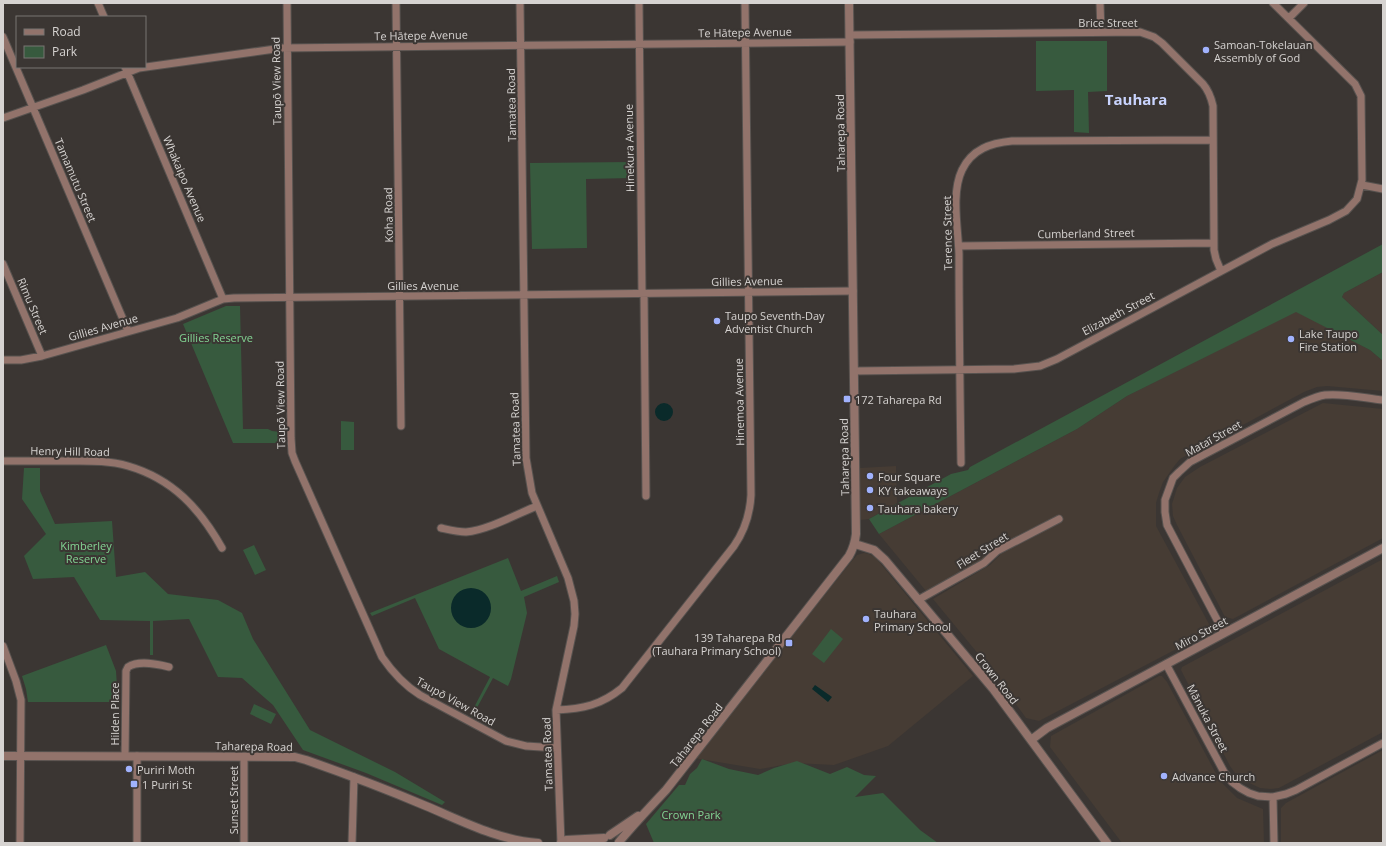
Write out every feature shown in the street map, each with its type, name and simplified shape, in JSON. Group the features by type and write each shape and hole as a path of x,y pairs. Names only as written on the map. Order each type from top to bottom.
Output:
{"street":[{"path":"98,3 104,16"},
{"name":"Taupō View Road","path":"287,3 292,453 382,657 391,670 409,688 493,735 506,741 526,746 556,748"},
{"name":"Koha Road","path":"396,3 401,426"},
{"name":"Tamatea Road","path":"520,3 526,458 529,482 537,506 568,578 574,601 575,614 574,626 556,710 556,748 561,843"},
{"name":"Hinekura Avenue","path":"639,3 646,496"},
{"name":"Hinemoa Avenue","path":"556,710 570,710 592,706 613,695 622,688 734,546 745,527 751,495 745,3"},
{"name":"Taharepa Road","path":"561,843 566,840 605,839 615,836 620,843 631,827 666,790 853,550 856,534 850,3"},
{"path":"1100,3 1101,32"},
{"name":"Elizabeth Street","path":"854,371 1027,368 1049,362 1272,244 1329,220 1346,211 1357,199 1362,186 1362,103 1359,90 1355,84 1273,3"},
{"path":"1289,18 1304,3"},
{"name":"Brice Street","path":"850,38 1101,32 1140,32 1154,37 1162,43 1209,91 1212,106 1214,243 1216,259 1221,271"},
{"name":"Tamamutu Street","path":"3,37 16,68"},
{"name":"Te Hātepe Avenue","path":"146,66 287,48 746,43 850,38"},
{"name":"Tamamutu Street","path":"16,68 128,331"},
{"name":"Te Hātepe Avenue","path":"3,118 83,90 126,69"},
{"name":"Whakaipo Avenue","path":"126,69 224,299"},
{"name":"Terence Street","path":"961,463 959,246 956,195 960,176 967,162 981,148 990,144 1012,141 1213,140"},
{"path":"1362,186 1383,189"},
{"name":"Cumberland Street","path":"959,246 1214,243"},
{"name":"Rimu Street","path":"3,264 42,356"},
{"name":"Gillies Avenue","path":"3,360 21,360 42,356 177,318 224,299 853,291"},
{"name":"Mataī Street","path":"1224,633 1167,525 1165,500 1173,478 1190,462 1311,399 1325,395 1383,400"},
{"name":"Henry Hill Road","path":"3,461 99,461 140,470 165,483 186,498 203,517 222,548"},
{"path":"442,528 461,532 484,528 537,506"},
{"name":"Fleet Street","path":"918,600 984,563 997,551 1059,519"},
{"name":"Crown Road","path":"854,544 867,547 879,555 918,600 994,690 1107,843"},
{"name":"Miro Street","path":"1031,740 1047,728 1383,548"},
{"path":"3,646 16,681 21,700 20,843"},
{"name":"Hilden Place","path":"125,756 126,671 128,667 138,663 158,664 169,667"},
{"name":"Mānuka Street","path":"1166,664 1224,772 1240,788 1249,793 1258,796 1273,797 1286,794 1383,743"},
{"name":"Taharepa Road","path":"3,756 295,757 354,777 492,833 517,841 538,843"},
{"path":"137,756 137,843"},
{"name":"Sunset Street","path":"244,757 244,843"},
{"path":"352,843 354,777"},
{"path":"1273,797 1274,843"},
{"name":"Taharepa Road","path":"605,839 644,813"}],"shaded area":[{"path":"1383,272 1383,335 1342,297 1344,293"},
{"path":"1296,311 1370,350 1383,361 1383,391 1327,386 1317,387 1304,392 1180,459 1163,482 1159,493 1156,503 1156,526 1209,624 1207,633 1039,721 1026,718 989,667 933,599 990,565 1001,554 1062,521 1060,516 994,548 982,561 926,591 879,534 1077,429 1127,396"},
{"path":"1323,403 1383,409 1383,538 1233,619 1225,617 1173,516 1172,504 1177,488 1185,477 1200,467"},
{"path":"896,466 897,503 869,519 860,520 860,468"},
{"name":"Tauhara Primary School","path":"864,553 876,558 973,676 888,746 834,765 794,763 760,769 694,758 851,562 857,555"},
{"path":"1383,559 1383,732 1279,788 1260,788 1243,780 1230,766 1181,670 1182,667"},
{"path":"1159,676 1162,676 1167,682 1220,781 1237,798 1263,809 1264,843 1122,843 1050,747 1051,736"},
{"path":"1383,750 1383,843 1281,843 1281,808 1286,803"}],"green space":[{"path":"1036,41 1107,41 1107,91 1088,92 1089,133 1074,132 1074,90 1036,91"},
{"path":"631,162 631,178 586,179 587,248 532,249 530,163"},
{"path":"1383,244 1383,272 1344,293 1342,297 1383,335 1383,361 1370,350 1296,312 1127,396 1077,429 879,534 869,519 951,474 968,470 970,467"},
{"name":"Gillies Reserve","path":"226,306 240,306 243,429 268,429 282,432 282,443 233,443 183,324"},
{"path":"341,421 354,422 354,450 341,450"},
{"name":"Kimberley Reserve","path":"24,468 40,468 40,491 55,524 112,521 116,577 145,572 168,594 218,600 242,613 253,639 310,730 395,772 445,802 442,805 366,773 303,750 273,705 242,678 218,677 189,619 153,621 153,655 150,655 150,621 100,620 74,577 33,579 24,556 46,534 22,499"},
{"path":"254,545 266,570 255,575 243,550"},
{"path":"508,558 521,591 557,576 559,582 524,597 527,613 508,686 493,678 472,717 470,715 490,677 439,649 415,598 372,616 370,613"},
{"path":"831,629 843,639 824,663 812,654"},
{"path":"106,645 116,671 118,702 28,702 22,676"},
{"path":"254,704 276,714 271,724 250,714"},
{"name":"Crown Park","path":"702,759 729,769 758,775 797,761 830,774 847,767 864,775 876,776 855,797 883,793 920,830 938,843 654,843 646,824 679,785 685,785 690,774 697,768"}],"water":[{"path":"664,403 670,406 673,412 670,418 664,421 658,418 655,412 658,406"},
{"path":"471,588 485,594 491,608 485,622 471,628 457,622 451,608 457,594"},
{"path":"815,685 832,697 828,702 812,689"}],"place":[{"name":"Samoan-Tokelauan Assembly of God","path":"1206,50"},
{"name":"Taupo Seventh-Day Adventist Church","path":"717,321"},
{"name":"Lake Taupo Fire Station","path":"1291,339"},
{"name":"172 Taharepa Rd","path":"847,399"},
{"name":"Four Square","path":"870,476"},
{"name":"KY takeaways","path":"870,490"},
{"name":"Tauhara bakery","path":"870,508"},
{"name":"Tauhara Primary School","path":"866,619"},
{"name":"139 Taharepa Rd (Tauhara Primary School)","path":"789,643"},
{"name":"Puriri Moth","path":"129,769"},
{"name":"Advance Church","path":"1164,776"},
{"name":"1 Puriri St","path":"134,784"}],"district":[{"name":"Tauhara","path":"1136,99"}]}
